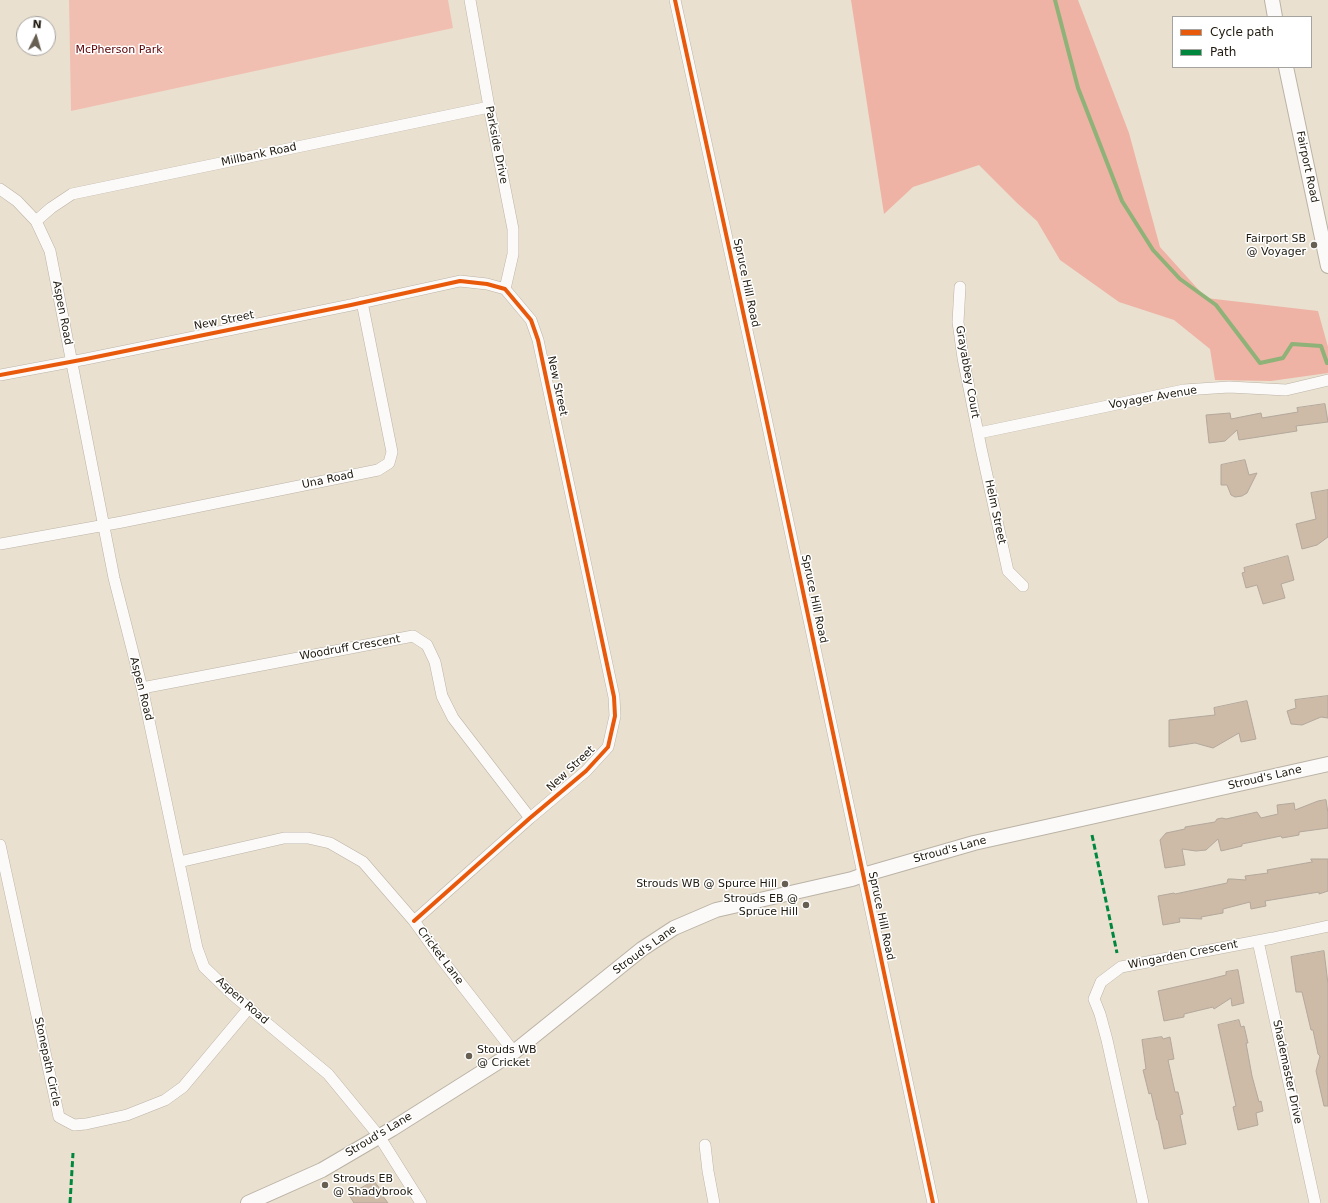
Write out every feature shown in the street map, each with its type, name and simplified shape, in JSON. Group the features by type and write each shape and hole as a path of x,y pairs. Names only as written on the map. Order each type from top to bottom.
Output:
{"street":[{"name":"Parkside Drive","path":"470,0 513,229 513,254 505,289"},
{"name":"Spruce Hill Road","path":"675,0 764,407 862,875 933,1203"},
{"path":"1272,0 1276,16"},
{"name":"Fairport Road","path":"1286,68 1328,266"},
{"name":"Millbank Road","path":"36,221 51,208 72,194 489,107"},
{"name":"Aspen Road","path":"0,189 17,201 36,221 50,251 103,526 128,636 142,688 197,948 204,966 233,995 328,1074 379,1136 421,1203"},
{"name":"New Street","path":"0,375 71,362 460,281 487,284 505,289 531,320 538,340 614,697 615,716 608,747 586,771 530,818 414,921"},
{"name":"Grayabbey Court","path":"960,287 958,322 963,358 978,433"},
{"name":"Una Road","path":"103,526 378,470 389,463 392,452 362,302"},
{"name":"Voyager Avenue","path":"978,433 1184,390 1229,387 1286,390 1328,380"},
{"name":"Helm Street","path":"978,433 1008,571 1023,586"},
{"path":"0,544 103,526"},
{"name":"Woodruff Crescent","path":"142,688 413,636 427,645 435,662 442,696 453,718 530,818"},
{"name":"Stroud's Lane","path":"248,1203 322,1170 514,1052 642,949 674,928 716,910 852,879 974,843 1328,764"},
{"name":"Cricket Lane","path":"179,862 284,838 308,838 330,843 363,862 414,921 514,1052"},
{"name":"Stonepath Circle","path":"0,845 59,1118 74,1125 86,1124 127,1115 165,1100 183,1087 249,1008"},
{"name":"Wingarden Crescent","path":"1143,1203 1107,1040 1094,999 1101,982 1121,967 1328,926"},
{"name":"Shademaster Drive","path":"1258,941 1314,1203"},
{"path":"705,1145 714,1203"}],"green space":[{"name":"McPherson Park","path":"69,0 448,0 453,28 71,111"}],"shaded area":[{"path":"851,0 1078,0 1129,133 1160,247 1206,298 1318,311 1328,347 1328,373 1271,381 1215,380 1210,349 1174,320 1119,302 1060,260 1037,221 979,165 913,187 884,214"}],"building":[{"path":"1325,404 1328,422 1296,426 1297,431 1239,440 1237,430 1225,441 1209,443 1206,415 1230,413 1231,419 1261,413 1262,418 1298,412 1297,408"},
{"path":"1245,460 1249,475 1257,473 1247,493 1242,496 1235,497 1231,495 1227,485 1221,485 1221,465"},
{"path":"1328,490 1328,537 1317,545 1302,549 1296,524 1316,519 1311,493"},
{"path":"1288,556 1294,580 1281,584 1285,598 1263,604 1257,585 1246,588 1242,573 1245,572 1244,568"},
{"path":"1328,696 1328,718 1321,717 1302,725 1291,724 1287,711 1296,708 1295,700"},
{"path":"1247,701 1256,739 1241,742 1239,733 1213,748 1195,743 1169,747 1169,720 1215,715 1214,708"},
{"path":"1326,800 1328,828 1299,832 1299,835 1282,838 1281,836 1242,844 1242,846 1221,851 1218,839 1206,850 1196,851 1182,849 1185,865 1165,868 1160,840 1166,833 1185,829 1185,827 1215,822 1217,819 1226,819 1257,812 1261,818 1278,814 1277,805 1294,803 1295,810 1318,801"},
{"path":"1311,859 1328,859 1328,891 1319,894 1319,892 1265,901 1266,906 1251,909 1250,902 1223,909 1223,913 1201,917 1202,919 1179,918 1180,922 1163,925 1158,896 1227,883 1228,879 1246,880 1245,876 1268,873 1267,870 1312,862"},
{"path":"1324,951 1328,984 1328,1106 1324,1106 1316,1071 1320,1056 1318,1054 1313,1030 1311,1030 1302,992 1296,992 1291,957"},
{"path":"1238,970 1244,1003 1232,1006 1231,998 1214,1009 1213,1007 1184,1014 1184,1017 1164,1021 1158,991 1226,975 1226,972"},
{"path":"1239,1020 1241,1027 1244,1026 1248,1043 1246,1043 1252,1076 1263,1111 1256,1113 1258,1125 1238,1130 1233,1107 1236,1106 1218,1025"},
{"path":"1162,1037 1163,1039 1170,1037 1174,1059 1168,1060 1175,1092 1178,1092 1183,1114 1180,1115 1186,1144 1164,1149 1151,1093 1149,1094 1143,1070 1146,1069 1142,1040"},
{"path":"374,1181 384,1194 382,1195 388,1203 354,1203 349,1195"}],"waterway":[{"path":"1055,0 1078,88 1122,201 1153,250 1180,279 1216,305 1260,363 1283,358 1292,344 1321,346 1327,363"}],"marked path":[{"path":"1092,835 1117,953"},
{"path":"70,1203 73,1153"}],"cycle path":[{"path":"675,0 762,399 933,1203"},
{"path":"0,375 351,305 460,281 487,284 505,289 531,320 538,340 614,697 615,716 608,747 586,771 530,818 414,921"}],"place":[{"name":"Fairport SB @ Voyager","path":"1314,245"},
{"name":"Strouds WB @ Spurce Hill","path":"785,884"},
{"name":"Strouds EB @ Spruce Hill","path":"806,905"},
{"name":"Stouds WB @ Cricket","path":"469,1056"},
{"name":"Strouds EB @ Shadybrook","path":"325,1185"}]}
